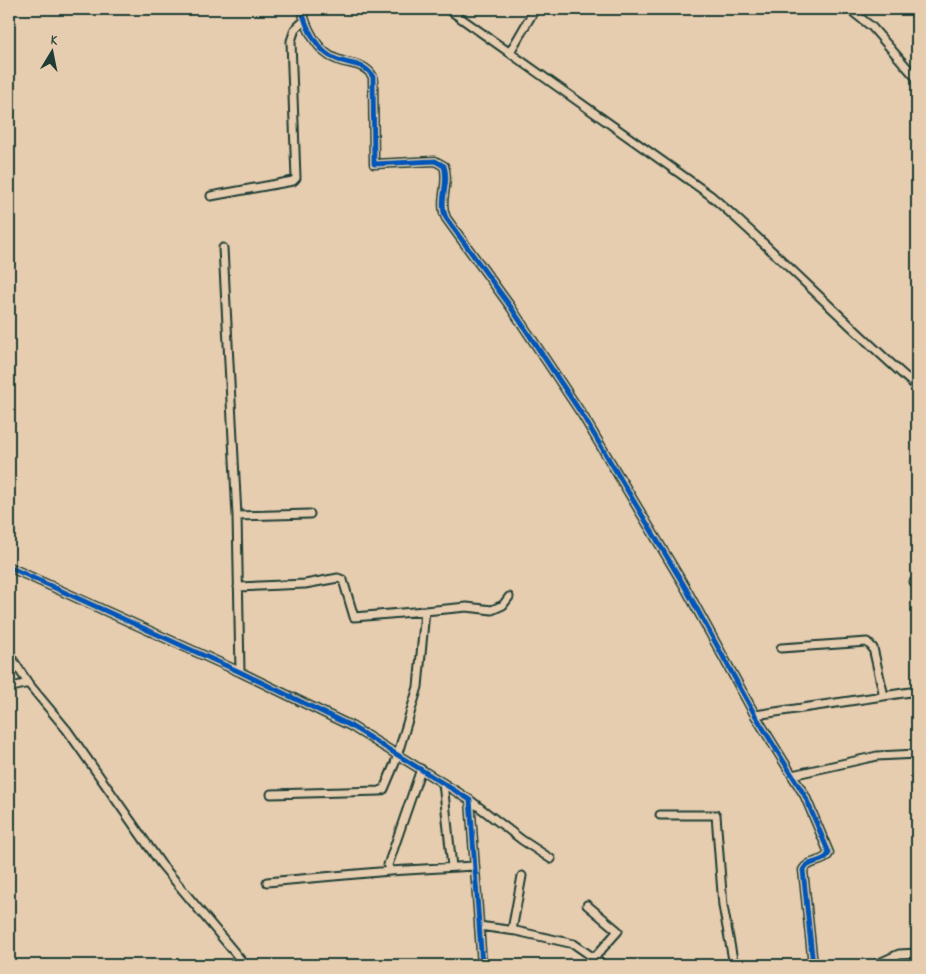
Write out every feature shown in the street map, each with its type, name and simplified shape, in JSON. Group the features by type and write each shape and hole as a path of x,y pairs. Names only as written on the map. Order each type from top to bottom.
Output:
{"street":[{"path":"302,9 312,34 330,56 364,68 373,77 374,164 434,161 444,166 446,186 443,208 446,218 520,321 583,416 685,587 755,715 814,812 829,854 825,859 807,864 803,870 813,965"},
{"path":"448,9 710,195 748,228 855,332 917,387"},
{"path":"510,52 535,9"},
{"path":"849,9 872,27 917,79"},
{"path":"211,196 293,181 296,178 291,41 294,29 305,20"},
{"path":"223,248 237,516 240,672"},
{"path":"237,516 310,514"},
{"path":"9,567 240,672 351,726 470,800 522,840 551,859"},
{"path":"238,587 305,584 338,578 343,580 354,617 467,607 492,610 503,606 509,597"},
{"path":"271,794 382,791 385,788 398,754 418,687 425,611"},
{"path":"781,648 867,642 873,648 884,696"},
{"path":"9,654 28,683 67,730 161,864 245,965"},
{"path":"9,688 28,683"},
{"path":"755,715 917,691"},
{"path":"792,776 877,756 917,754"},
{"path":"390,871 388,865 421,769"},
{"path":"443,783 452,867"},
{"path":"470,800 482,965"},
{"path":"660,815 716,815 724,906 734,965"},
{"path":"267,882 474,866"},
{"path":"512,930 522,876"},
{"path":"587,905 618,931 595,961"},
{"path":"479,926 512,930 574,944 595,961 604,965"},
{"path":"875,965 899,954 917,953"}],"cycle path":[{"path":"302,9 313,38 329,56 361,66 370,72 373,77 374,164 435,161 444,166 446,179 443,205 446,218 510,306 583,416 685,587 755,715 805,796 829,853 824,859 809,864 803,870 813,965"},
{"path":"9,567 240,672 351,726 470,800 482,965"}]}
